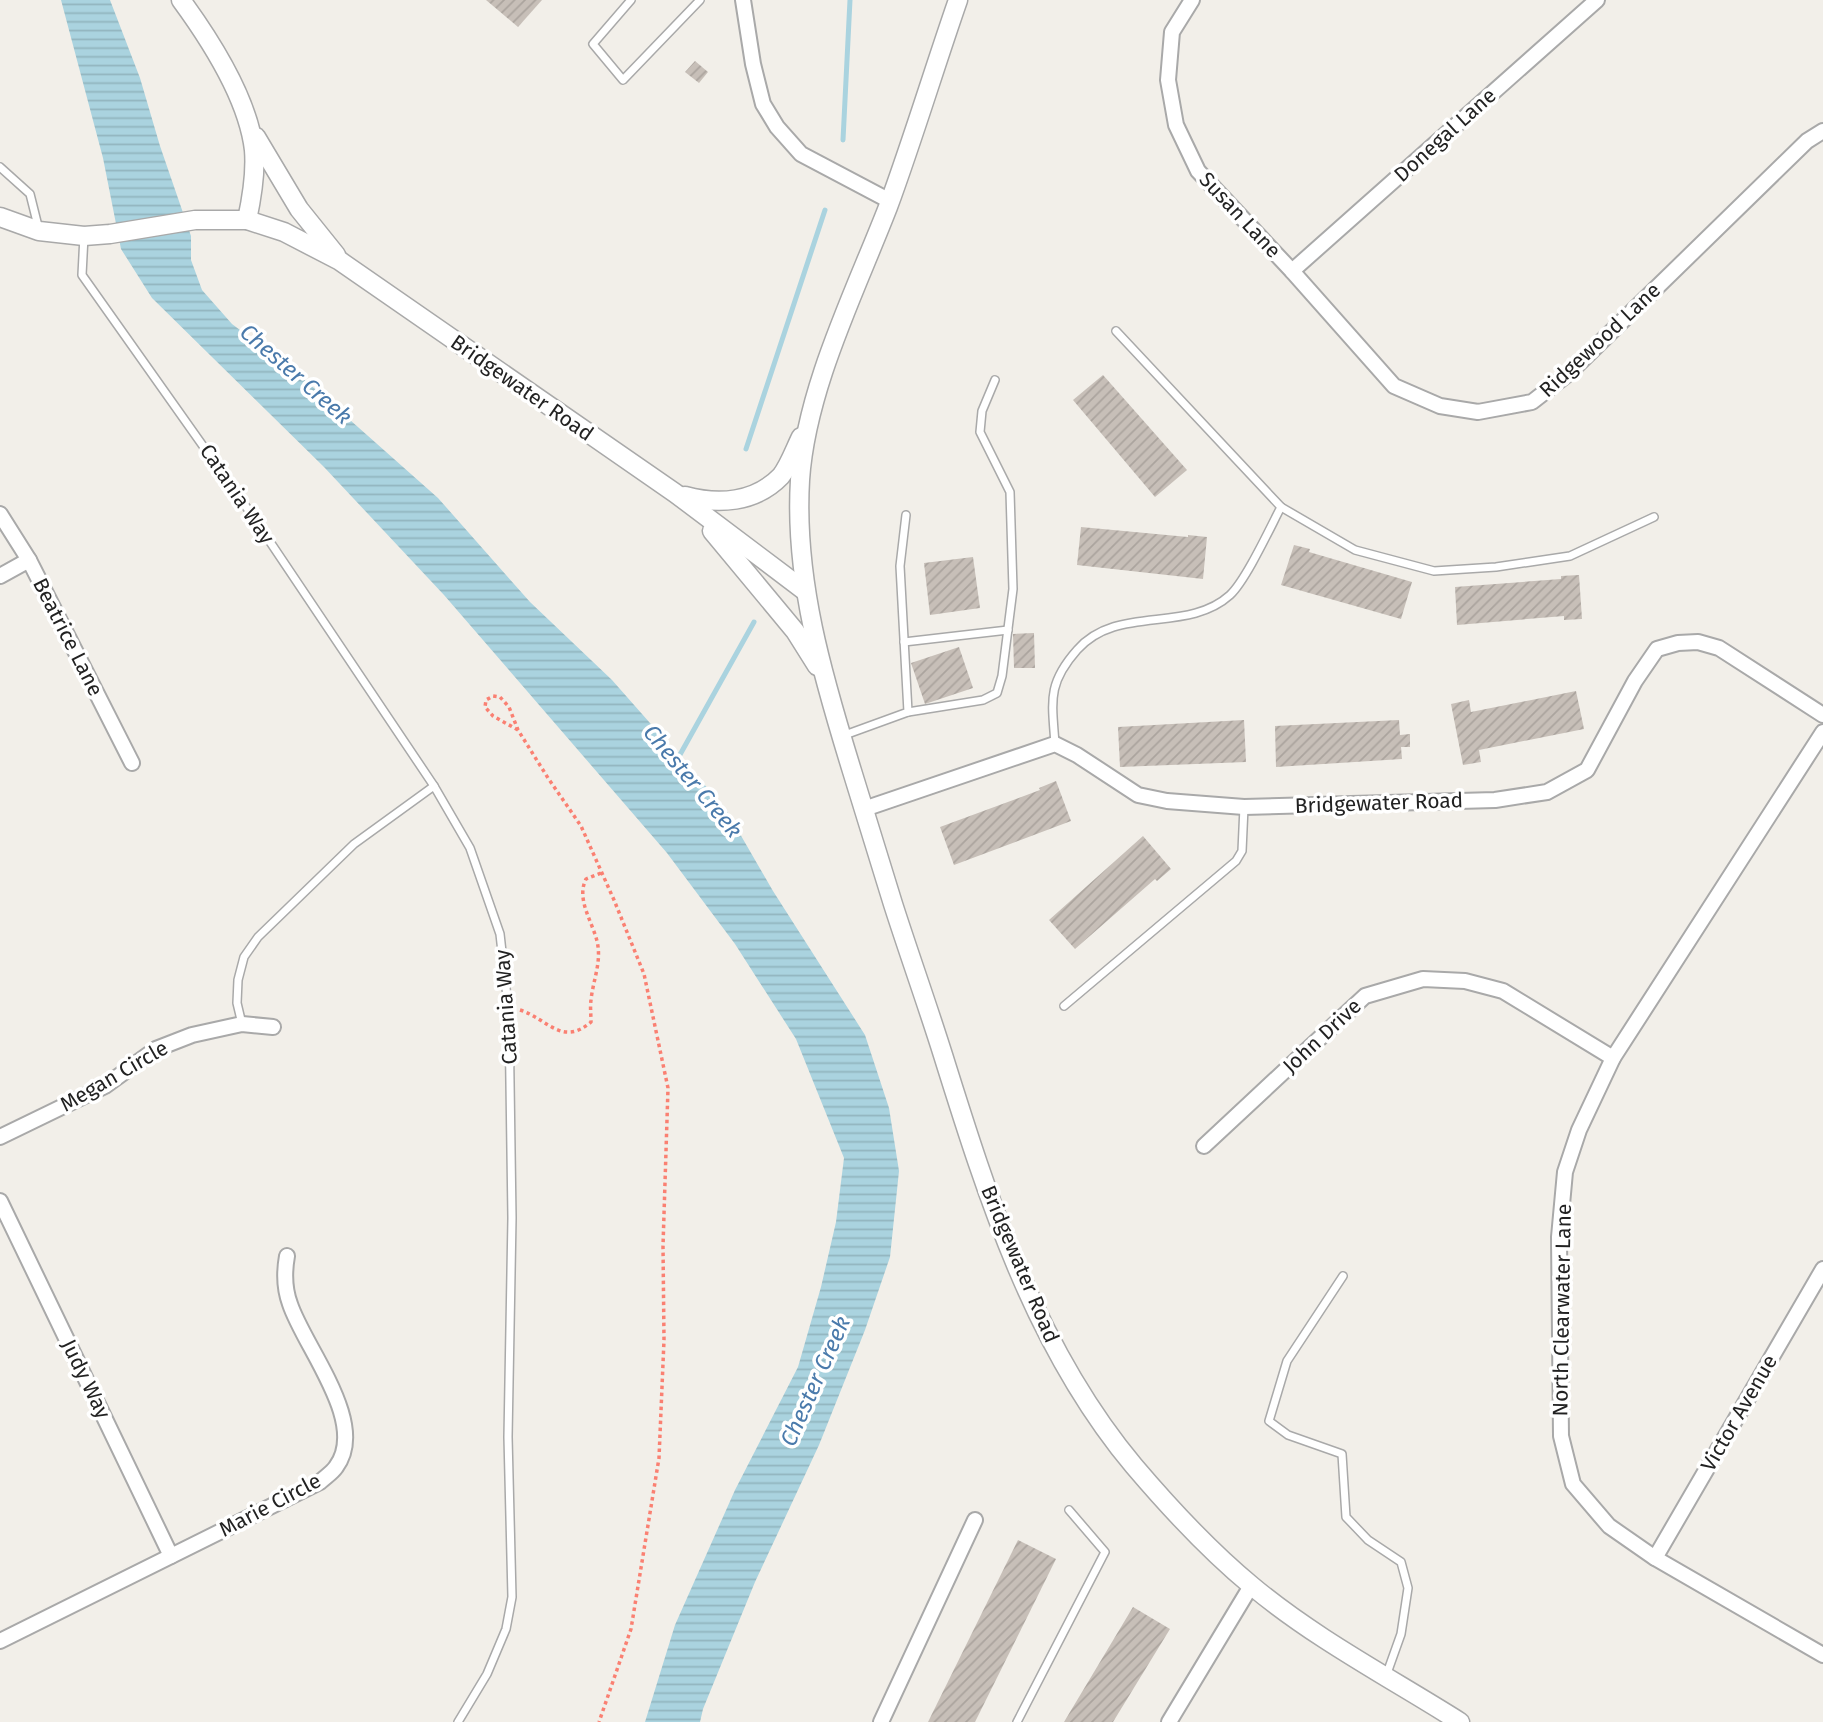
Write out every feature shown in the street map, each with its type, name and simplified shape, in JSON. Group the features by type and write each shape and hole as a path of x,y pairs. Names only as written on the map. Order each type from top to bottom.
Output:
{"street":[{"path":"181,0 204,32 248,121 286,189 340,261"},
{"path":"743,0 753,64 763,104 777,127 801,155 890,201"},
{"path":"676,493 702,500 734,501 764,488 782,475 808,422 826,367 890,201 958,0"},
{"name":"Susan Lane","path":"1192,0 1172,32 1168,80 1176,125 1198,171 1292,271"},
{"name":"Donegal Lane","path":"1292,271 1597,0"},
{"path":"247,220 255,173 254,149 248,121"},
{"name":"Ridgewood Lane","path":"1292,271 1394,386 1440,406 1478,412 1532,402 1568,374 1807,141 1823,131"},
{"name":"Bridgewater Road","path":"0,217 39,231 84,236 195,220 247,220 284,232 340,261 676,493 805,592 824,678 841,736 978,1167 1033,1304 1076,1385 1133,1465 1251,1586 1449,1719"},
{"path":"805,592 800,477 808,422"},
{"path":"676,493 713,532 795,631 824,678"},
{"name":"Beatrice Lane","path":"0,514 29,560 132,763"},
{"path":"0,576 29,560"},
{"name":"Bridgewater Road","path":"1055,744 1077,755 1138,795 1167,801 1244,807 1495,800 1547,792 1587,770 1635,681 1657,649 1678,643 1698,642 1719,648 1823,715"},
{"name":"North Clearwater Lane","path":"1823,732 1613,1058 1579,1130 1565,1172 1559,1237 1561,1436 1573,1484 1609,1526 1655,1558 1823,1655"},
{"path":"864,809 1055,744"},
{"name":"John Drive","path":"1203,1146 1365,996 1423,979 1465,981 1503,991 1613,1058"},
{"name":"Megan Circle","path":"0,1137 104,1086 156,1049 192,1035 242,1024 273,1027"},
{"name":"Judy Way","path":"0,1202 171,1556"},
{"name":"Marie Circle","path":"0,1641 320,1482 337,1466 345,1443 344,1420 290,1304 284,1276 288,1256"},
{"name":"Victor Avenue","path":"1655,1558 1823,1269"},
{"path":"881,1722 975,1520"},
{"path":"1169,1722 1251,1586"}],"lane":[{"path":"631,0 593,44 623,80 700,0"},
{"path":"0,167 30,194 39,231"},
{"name":"Catania Way","path":"84,236 82,275 165,389 434,786 470,848 500,934 509,1006 512,1219 508,1437 512,1597 506,1629 487,1674 458,1722"},
{"path":"1116,331 1282,507 1355,550 1434,571 1496,567 1570,555 1654,517"},
{"path":"841,736 908,712 983,701 997,693 1013,589 1010,492 980,432 982,411 995,380"},
{"path":"1055,744 1053,690 1059,672 1086,640 1104,629 1128,622 1185,615 1212,607 1231,594 1282,507"},
{"path":"906,515 900,566 908,712"},
{"path":"904,642 1008,630"},
{"path":"242,1024 237,1003 238,980 244,957 258,937 354,844 434,786"},
{"path":"1064,1006 1236,861 1242,851 1244,807"},
{"path":"1343,1276 1287,1361 1269,1421 1288,1435 1342,1454 1346,1517 1368,1540 1401,1562 1408,1588 1401,1634 1386,1676"},
{"path":"1017,1722 1105,1552 1069,1510"}],"path":[{"path":"518,730 493,716 485,707 486,700 500,696 509,707 518,730 581,826 644,974 668,1088 663,1246 664,1340 659,1458 631,1629 599,1722"},
{"path":"509,1006 533,1014 560,1032 580,1031 591,1021 590,1002 599,960 582,886 586,879 601,873"}],"water":[{"name":"Chester Creek","path":"61,0 110,0 140,78 191,236 191,260 202,290 232,324 297,373 438,498 530,602 612,680 725,808 773,891 865,1035 889,1108 899,1171 890,1257 865,1330 819,1445 755,1582 700,1722 645,1722 675,1625 735,1490 798,1367 836,1222 844,1158 796,1039 735,944 667,853 444,595 324,467 152,298 121,249 103,158"}],"building":[{"path":"486,0 542,0 518,27"},
{"path":"695,61 708,72 699,83 685,72"},
{"path":"1103,375 1187,470 1155,497 1073,400"},
{"path":"1081,527 1207,537 1203,579 1077,565"},
{"path":"1294,545 1310,549 1309,552 1412,582 1401,619 1281,585"},
{"path":"973,557 980,608 930,615 924,563"},
{"path":"1579,575 1582,619 1564,620 1564,616 1457,625 1455,587 1561,579 1561,576"},
{"path":"1034,633 1035,668 1014,668 1013,634"},
{"path":"959,647 973,688 925,704 911,663"},
{"path":"1576,691 1584,729 1479,750 1481,762 1463,765 1451,704 1469,700 1471,712"},
{"path":"1244,720 1246,762 1120,767 1118,727"},
{"path":"1399,720 1400,735 1410,734 1410,747 1401,747 1402,759 1276,767 1275,726"},
{"path":"1056,781 1071,821 954,865 940,827 1040,790 1039,788"},
{"path":"1143,836 1171,869 1157,881 1155,879 1075,949 1049,920"},
{"path":"1018,1540 1056,1559 975,1722 928,1722"},
{"path":"1133,1607 1170,1629 1113,1722 1064,1722"}],"waterway":[{"path":"843,140 850,0"},
{"path":"746,449 825,210"},
{"name":"Chester Creek","path":"677,760 754,622"}]}
